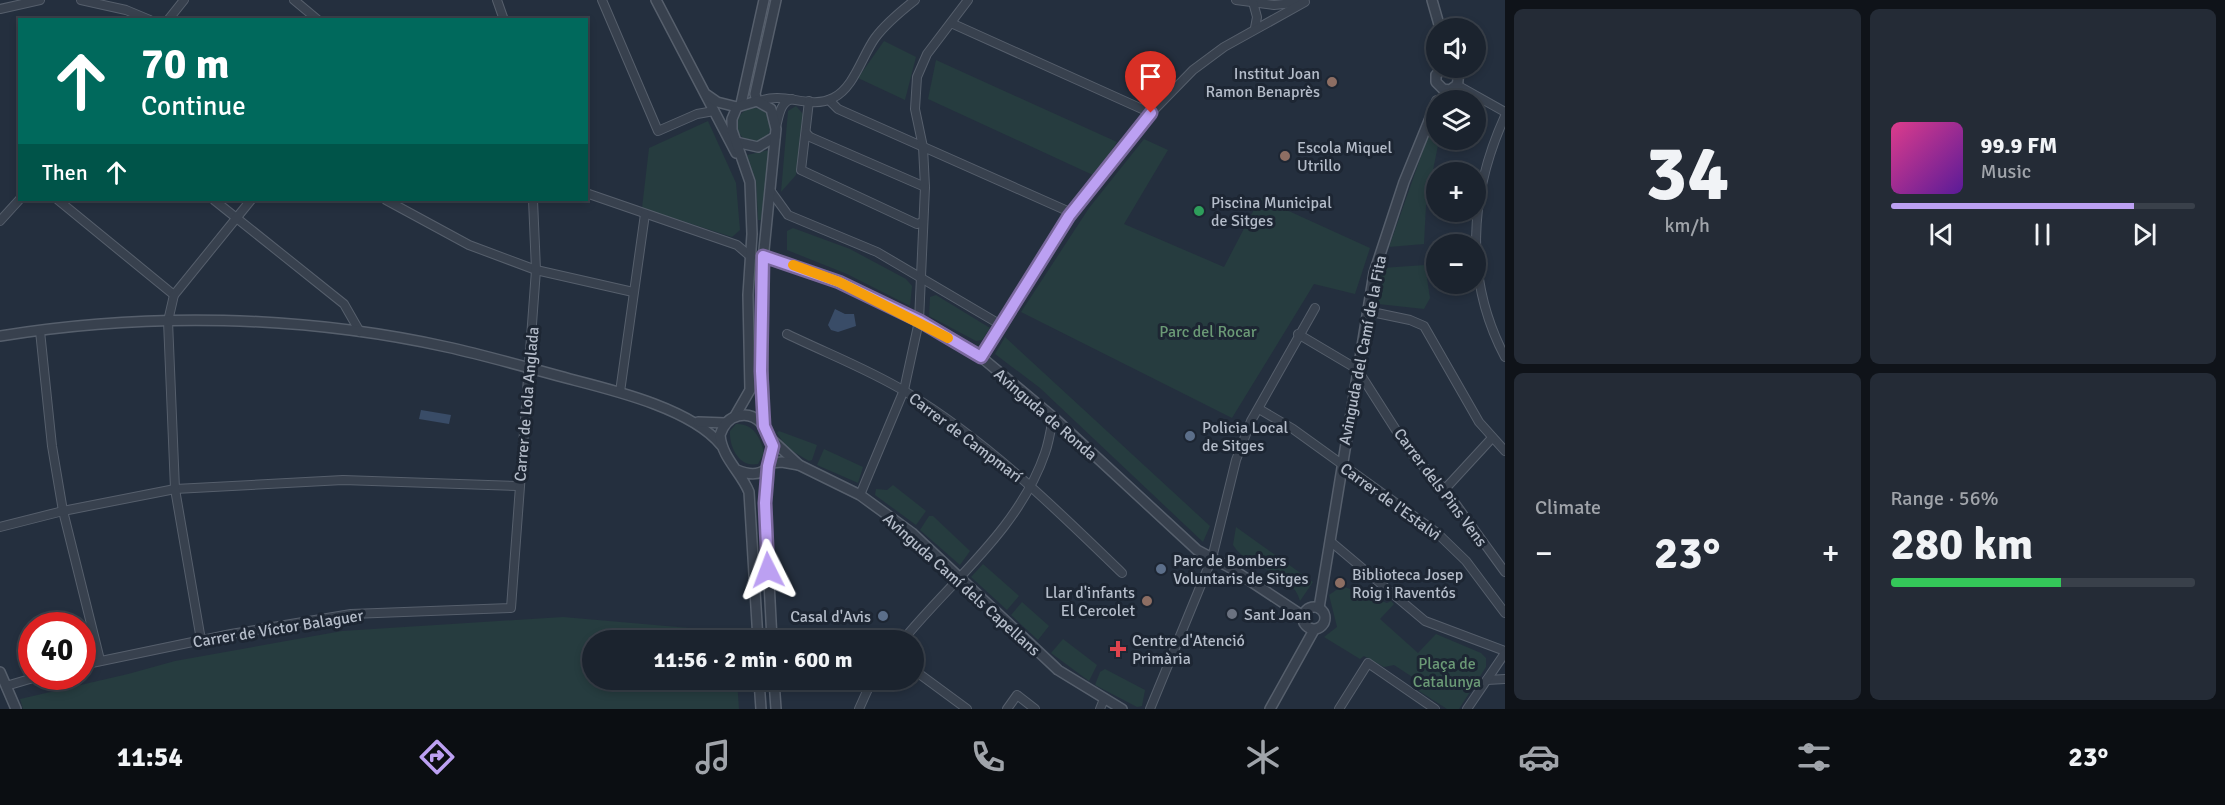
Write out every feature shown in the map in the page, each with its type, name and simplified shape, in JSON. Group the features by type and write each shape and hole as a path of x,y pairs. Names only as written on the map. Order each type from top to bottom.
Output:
{"street":[{"path":"0,9 40,0"},
{"path":"81,0 126,10 145,18"},
{"path":"170,18 184,0"},
{"path":"294,0 316,18"},
{"path":"497,0 503,18"},
{"path":"602,0 658,131 705,111 714,111"},
{"path":"656,0 747,170"},
{"path":"721,445 720,435 726,423 735,416 750,390 748,295 752,234 747,170 732,124 748,75 764,0"},
{"path":"757,99 776,0"},
{"path":"706,93 717,102 739,106 757,99 777,97 809,101 829,100 840,94 848,84 875,38 895,16 915,0"},
{"path":"860,495 904,390 920,321 925,187 923,147 915,108 918,76 927,54 968,0"},
{"path":"1236,0 1274,5 1308,1"},
{"path":"1432,0 1437,18"},
{"path":"981,357 1072,213 1151,113 1193,70 1255,28 1308,1"},
{"path":"1253,2 1257,18 1255,28"},
{"path":"951,23 1151,113"},
{"path":"1435,78 1443,89 1450,90 1457,85 1458,78"},
{"path":"1457,85 1505,114 1482,178 1476,231 1481,298 1490,328 1505,357"},
{"path":"757,99 771,109 776,133"},
{"path":"771,630 765,503 773,446 764,426 761,371 763,256 776,133 782,108 787,101 792,99"},
{"path":"829,100 838,109 1072,213"},
{"path":"809,101 801,170 805,174 917,224 923,222"},
{"name":"Avinguda del Camí de la Fita","path":"1318,608 1377,261 1404,182 1426,128"},
{"path":"728,138 758,147 776,133"},
{"path":"806,133 810,137 925,187"},
{"path":"770,190 788,215 877,252 1001,325"},
{"path":"588,194 737,244 751,257"},
{"path":"0,221 18,201"},
{"path":"59,201 174,295"},
{"path":"215,201 344,304 360,332"},
{"path":"201,640 175,489 168,321 174,295 250,201"},
{"path":"388,201 469,245 536,270 633,292"},
{"name":"Carrer de Lola Anglada","path":"511,608 518,486 530,368 536,270 532,201"},
{"path":"620,392 645,214"},
{"path":"737,244 742,244 752,234"},
{"name":"Avinguda de Ronda","path":"763,256 839,282 920,321 981,357 1053,417 1197,550 1303,616"},
{"path":"1150,709 1212,558 1236,460 1251,422 1260,410 1298,334 1315,308"},
{"path":"1367,311 1410,320 1424,326 1479,422 1505,451"},
{"path":"0,336 168,321 247,320 360,332 445,347 530,368 620,392 693,421 711,424 726,423"},
{"path":"40,331 52,446 63,510 100,660"},
{"name":"Carrer de Campmarí","path":"787,334 904,390 968,434 1031,485 1122,573"},
{"name":"Carrer dels Pins Vens","path":"1298,334 1357,369 1410,452 1445,489 1505,572"},
{"name":"Carrer de l'Estalvi","path":"1260,410 1293,429 1436,531 1466,561 1505,614"},
{"path":"735,416 750,416 764,426"},
{"path":"912,630 998,534 1031,485 1045,453 1053,417"},
{"path":"693,421 709,432 721,445 749,492 757,630"},
{"path":"1445,489 1492,438"},
{"name":"Avinguda Camí dels Capellans","path":"771,439 799,465"},
{"name":"Avinguda Camí dels Capellans","path":"769,465 782,462 799,465 860,495 912,533 1058,670 1122,709"},
{"path":"737,470 760,474 769,465"},
{"path":"0,527 63,510 175,489 343,480 518,486"},
{"path":"1330,541 1425,621 1505,652 1467,709"},
{"path":"1273,708 1314,630 1324,623 1324,614 1318,608 1311,607 1303,616 1306,627 1314,630"},
{"name":"Carrer de Víctor Balaguer","path":"96,661 351,614 511,608"},
{"path":"1339,709 1368,663 1436,709"},
{"path":"0,672 16,709"},
{"path":"924,677 967,709"},
{"path":"1487,680 1505,679"},
{"path":"6,686 18,682"},
{"path":"760,690 761,709"},
{"path":"775,690 776,709"},
{"path":"859,709 868,690"},
{"path":"1007,709 1017,695 1035,709"},
{"path":"1100,709 1104,699"}],"green space":[{"path":"884,41 916,57 905,100 858,78"},
{"path":"936,60 1117,142 1095,176 928,99"},
{"path":"796,106 803,114 796,175 781,192 788,111"},
{"path":"754,108 766,113 771,125 766,137 754,142 742,137 737,125 742,113"},
{"path":"708,121 736,183 740,230 732,237 642,208 649,148"},
{"name":"Parc del Rocar","path":"1144,139 1168,150 1124,224 1224,267 1260,198 1370,248 1355,294 1314,284 1232,418 1021,312 1089,208"},
{"path":"1426,142 1426,150 1437,150 1435,162 1426,162 1424,244 1389,247"},
{"path":"769,150 761,220 758,220 756,181 747,155"},
{"path":"793,228 850,249 906,279 912,286 910,306 847,274 787,250 787,231"},
{"path":"1425,265 1426,294 1429,294 1430,298 1424,309 1378,304 1375,298 1382,268"},
{"path":"936,295 990,328 982,340 976,341 929,316 930,297"},
{"path":"1005,337 1210,526 1203,542 1040,388 995,354"},
{"path":"736,424 752,429 761,442 764,453 758,464 745,463 733,450 730,431"},
{"path":"779,431 817,445 812,460 809,461 787,448 777,433"},
{"path":"824,449 863,467 858,483 817,465"},
{"path":"893,485 926,511 916,525 875,495 876,489 887,490"},
{"path":"929,516 933,516 970,551 960,565 920,530"},
{"path":"1236,527 1313,582 1300,601 1296,591 1289,583 1249,560 1233,545"},
{"path":"983,564 1019,596 1007,610 971,577"},
{"name":"Plaça de Catalunya","path":"1342,586 1387,603 1391,601 1394,604 1380,619 1418,653 1436,634 1481,653 1486,658 1486,667 1459,709 1447,709 1419,691 1417,680 1394,665 1384,667 1364,656 1360,659 1324,637 1337,627 1329,595"},
{"path":"1022,602 1049,626 1038,640 1011,615"},
{"path":"563,617 712,630 582,630 582,690 738,690 739,709 23,709 20,699 59,690 96,690 96,681 175,661 342,631"},
{"path":"1063,639 1097,665 1089,681 1051,653"},
{"path":"1105,669 1145,690 1142,706 1137,707 1095,685 1100,672"}],"water":[{"path":"835,309 845,314 854,314 856,326 838,332 831,330 828,325"},
{"path":"421,410 451,415 449,424 419,419"}],"slow traffic":[{"path":"793,265 839,282 920,321 948,338"}],"place":[{"name":"Institut Joan Ramon Benaprès","path":"1332,82"},
{"name":"Escola Miquel Utrillo","path":"1285,156"},
{"name":"Piscina Municipal de Sitges","path":"1199,211"},
{"name":"Policia Local de Sitges","path":"1190,436"},
{"name":"Parc de Bombers Voluntaris de Sitges","path":"1161,569"},
{"name":"Biblioteca Josep Roig i Raventós","path":"1340,583"},
{"name":"Llar d'infants El Cercolet","path":"1147,601"},
{"name":"Sant Joan","path":"1232,614"},
{"name":"Casal d'Avis","path":"883,616"},
{"name":"Centre d'Atenció Primària","path":"1118,649"}],"route":[{"path":"768,570 765,503 768,466 773,455 773,446 764,426 761,371 763,256 839,282 920,321 981,357 1069,216 1151,113"}]}
